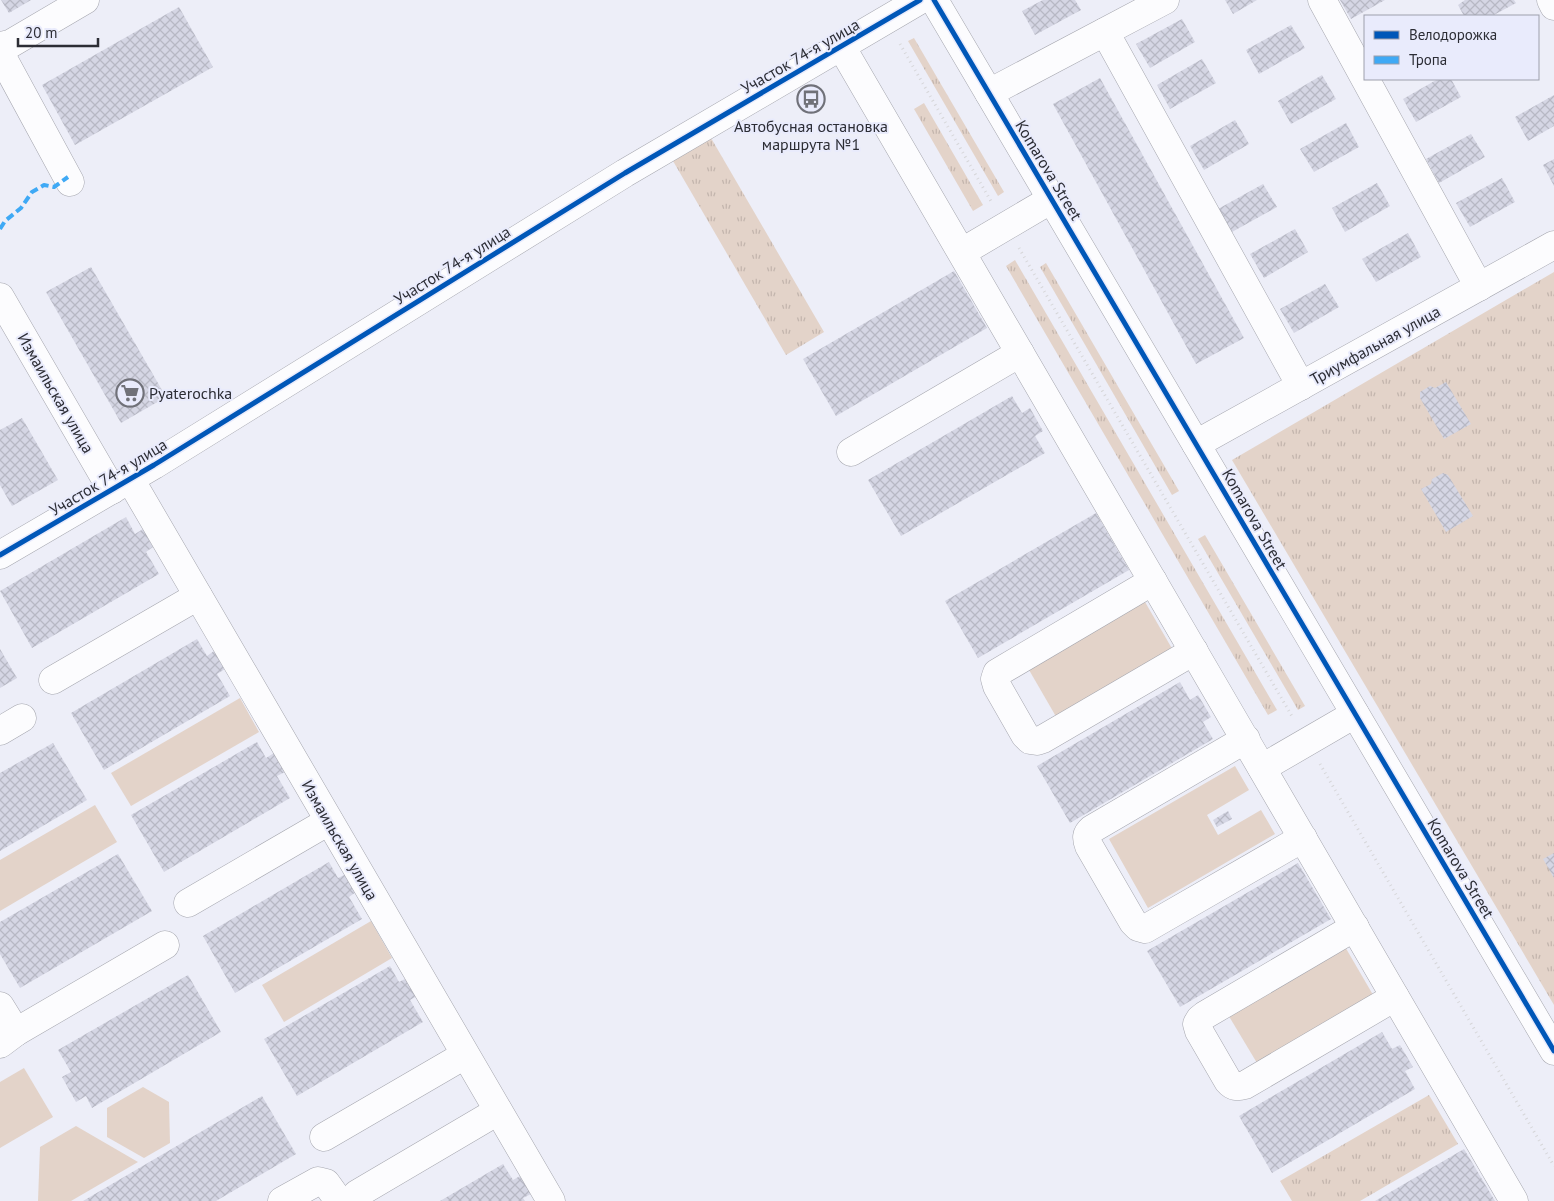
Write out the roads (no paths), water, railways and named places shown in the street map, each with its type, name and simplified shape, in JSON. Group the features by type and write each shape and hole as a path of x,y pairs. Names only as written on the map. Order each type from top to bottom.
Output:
{"street":[{"path":"0,46 10,44 85,0"},
{"name":"Участок 74-я улица","path":"0,555 121,484 625,172 920,0"},
{"name":"Komarova Street","path":"934,0 1554,1051"},
{"path":"989,93 1164,0"},
{"path":"1322,0 1364,77"},
{"path":"1551,0 1554,6"},
{"path":"1105,32 1301,386"},
{"path":"841,46 1514,1201"},
{"path":"0,53 70,182"},
{"path":"1366,80 1479,286"},
{"path":"962,252 1052,199"},
{"name":"Триумфальная улица","path":"1196,444 1554,245"},
{"name":"Измаильская улица","path":"0,297 121,484 198,596 550,1201"},
{"path":"851,452 1020,353"},
{"path":"1153,582 998,673 995,679 997,686 1021,727 1030,740 1037,741 1043,739 1194,651"},
{"path":"54,680 198,596"},
{"path":"1262,768 1355,714"},
{"path":"1246,739 1092,829 1086,839 1089,846 1134,922 1138,927 1144,929 1303,838"},
{"path":"188,903 329,821"},
{"path":"1355,927 1200,1019 1197,1024 1199,1031 1228,1081 1232,1086 1239,1087 1395,997"},
{"path":"0,1006 8,1038 165,945"},
{"path":"324,1137 465,1055"},
{"path":"282,1201 318,1181 326,1183 333,1190 348,1197 498,1111"}],"place":[{"name":"Автобусная остановка маршрута №1","path":"811,99"},
{"name":"Pyaterochka","path":"130,393"}]}
